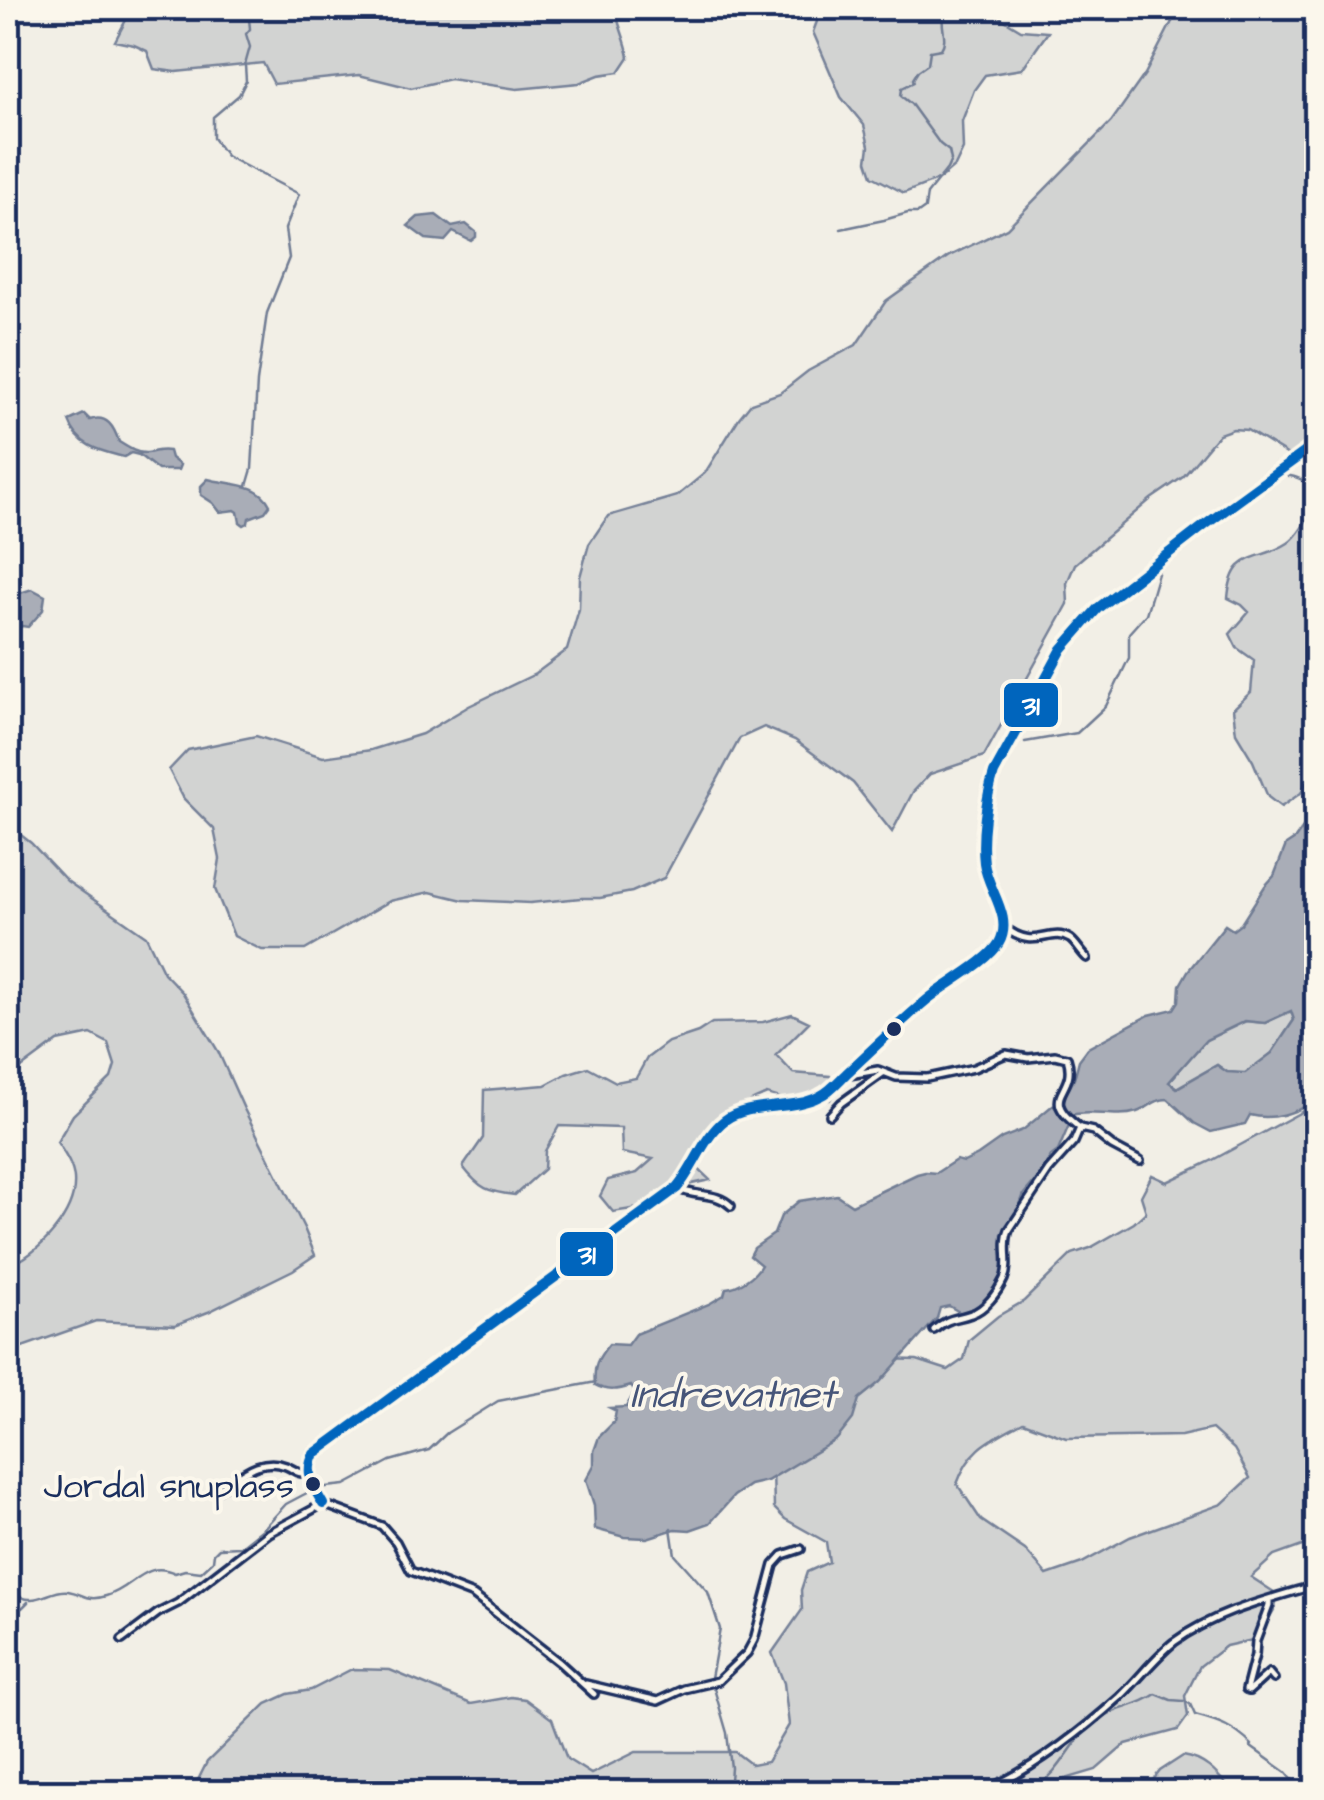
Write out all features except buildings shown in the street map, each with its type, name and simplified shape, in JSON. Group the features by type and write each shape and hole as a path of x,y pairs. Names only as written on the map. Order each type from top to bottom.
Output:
{"street":[{"path":"594,1694 560,1662 473,1596 411,1571 396,1542 382,1526 323,1504 308,1473 310,1458 677,1188 725,1120 741,1112 804,1103 821,1096 928,999 988,955 1004,927 984,860 988,793 994,773 1062,649 1098,608 1316,444"},
{"path":"1004,927 1025,940 1069,938 1087,958"},
{"path":"846,1076 878,1070 896,1077 927,1078 974,1068 1006,1054 1028,1058 1062,1055 1070,1064 1058,1098 1061,1112 1080,1128 1092,1131 1140,1161"},
{"path":"830,1115 883,1073"},
{"path":"934,1330 952,1318 972,1314 998,1289 1006,1271 1009,1230 1049,1170 1074,1142 1080,1128"},
{"path":"677,1188 716,1196 731,1206"},
{"path":"218,1490 258,1465 280,1464 296,1473 308,1473"},
{"path":"122,1640 158,1612 178,1603 269,1533 323,1504"},
{"path":"583,1683 658,1700 714,1683 747,1653 754,1640 774,1565 783,1555 801,1549"},
{"path":"981,1792 1028,1769 1103,1711 1178,1640 1217,1619 1316,1584"},
{"path":"1269,1599 1246,1690 1269,1672 1274,1680"}],"shaded area":[{"path":"126,8 615,8 629,57 619,72 579,83 517,89 450,79 411,88 359,75 274,84 263,63 176,72 154,69 147,51 115,41 128,16"},
{"path":"822,8 1005,8 1001,18 1021,30 1048,32 1022,69 985,75 974,90 962,121 963,149 955,166 940,179 904,193 872,176 864,125 841,97 813,32"},
{"path":"1179,8 1316,8 1316,437 1290,456 1247,430 1219,434 1183,477 1075,564 1067,583 1068,604 984,756 930,774 913,792 892,832 853,783 795,740 764,727 740,738 664,878 632,892 530,903 463,900 430,892 390,901 305,950 262,950 234,936 215,889 220,859 214,829 184,799 169,770 188,750 256,736 323,757 371,750 422,734 535,674 567,650 579,609 580,577 589,544 608,516 677,496 705,473 751,403 780,393 808,371 856,345 886,301 949,256 1007,228 1111,122 1145,74"},
{"path":"1316,503 1316,763 1301,793 1281,807 1268,797 1236,733 1233,709 1251,692 1254,660 1237,648 1230,634 1249,612 1228,598 1230,582 1241,564 1292,539"},
{"path":"12,828 67,881 146,936 164,973 183,993 218,1051 315,1255 293,1270 175,1325 96,1321 8,1352 8,1266 43,1243 69,1206 74,1179 57,1142 73,1115 111,1078 115,1065 108,1043 91,1034 58,1041 8,1078 8,831"},
{"path":"1291,1010 1294,1020 1272,1053 1245,1074 1227,1072 1217,1065 1176,1088 1169,1082 1206,1040 1246,1021 1265,1023"},
{"path":"792,1014 809,1022 776,1055 793,1073 830,1076 839,1088 830,1100 783,1099 767,1094 733,1113 706,1140 692,1163 710,1180 669,1189 638,1208 613,1212 600,1196 608,1180 637,1173 653,1159 622,1153 621,1128 559,1126 545,1151 544,1169 515,1195 485,1188 463,1167 483,1138 484,1090 545,1085 588,1067 616,1082 636,1078 647,1058 668,1042 712,1023 763,1022"},
{"path":"1316,1104 1316,1541 1274,1556 1251,1577 1277,1594 1275,1608 1257,1639 1226,1646 1200,1666 1185,1696 1188,1716 1178,1730 1126,1744 1096,1770 1022,1792 192,1792 207,1762 266,1704 288,1694 311,1690 352,1669 390,1670 471,1704 511,1697 525,1699 552,1719 567,1759 591,1774 636,1752 735,1752 752,1765 767,1762 789,1725 784,1683 772,1653 802,1610 801,1590 807,1572 829,1562 826,1542 785,1519 774,1508 773,1468 887,1359 917,1360 948,1370 964,1359 969,1340 1024,1301 1072,1254 1090,1248 1146,1212 1141,1196 1152,1175 1167,1182","holes":["1023,1422 1066,1438 1181,1436 1212,1429 1234,1449 1250,1478 1222,1504 1130,1537 1082,1563 1047,1575 1025,1550 981,1520 957,1484 975,1453"]},
{"path":"1183,1756 1209,1767 1229,1792 1144,1792 1160,1771"}],"water":[{"path":"436,215 452,227 466,224 476,232 476,237 471,241 453,232 445,241 426,239 408,226 418,217"},
{"path":"84,414 90,420 105,420 119,442 132,450 169,451 180,465 178,470 158,470 139,455 131,453 124,457 91,447 78,437 69,421"},
{"path":"208,479 251,488 270,505 244,525 238,512 220,512 201,495 201,486"},
{"path":"32,589 45,596 43,610 28,627 8,632 8,597"},
{"path":"1316,769 1316,1102 1276,1116 1250,1115 1245,1124 1211,1132 1194,1123 1168,1099 1129,1114 1070,1115 1061,1103 1088,1048 1149,1015 1174,1009 1188,971 1225,925 1233,930 1241,924 1274,876 1286,845 1315,811 1305,803 1304,787","holes":["1291,1011 1294,1020 1272,1053 1245,1073 1227,1072 1217,1065 1177,1088 1169,1082 1206,1040 1245,1021 1265,1023"]},
{"name":"Indrevatnet","path":"1053,1105 1069,1125 1058,1151 1024,1194 1015,1218 1002,1234 1003,1270 996,1287 976,1309 961,1313 949,1306 940,1308 937,1318 880,1382 859,1399 853,1419 837,1439 767,1481 750,1485 734,1496 710,1523 647,1538 595,1529 594,1505 586,1480 594,1465 594,1451 599,1437 614,1422 616,1411 610,1408 626,1407 635,1392 631,1386 613,1390 595,1385 597,1363 609,1344 627,1345 635,1334 709,1304 724,1295 726,1288 751,1277 761,1265 750,1256 754,1248 774,1234 781,1216 799,1201 837,1195 852,1205 917,1174 936,1173 956,1160 964,1162 1023,1130"}],"waterway":[{"path":"247,486 252,469 257,382 267,313 289,258 285,229 299,194 226,156 213,138 213,117 239,95 246,81 250,47 246,34 250,29 248,8"},
{"path":"841,229 918,213 925,208 927,194 947,169 949,151 901,96 902,88 914,82 918,71 928,64 930,51 941,49 944,44 943,17 951,8"},
{"path":"1025,742 1077,733 1106,706 1129,658 1129,633 1146,614 1159,570 1283,476 1301,479 1316,491"},
{"path":"8,1591 27,1599 63,1591 94,1598 116,1592 147,1572 201,1572 219,1548 240,1547 286,1504 317,1488 345,1485 390,1461 429,1450 447,1433 498,1401 596,1382"},
{"path":"671,1528 675,1555 708,1592 720,1629 711,1678 727,1733 729,1792"},
{"path":"8,1610 22,1608 28,1602"},
{"path":"997,1792 1044,1781 1093,1723 1156,1694 1190,1704 1195,1715 1232,1729 1295,1783 1316,1788"}],"transit line":[{"name":"31","path":"323,1504 310,1474 314,1454 677,1188 725,1120 746,1111 797,1104 824,1094 918,1008 994,950 1003,933 1003,923 984,863 989,794 994,773 1062,649 1098,608 1316,444"}],"place":[{"name":"Jordal snuplass","path":"313,1484"}]}
